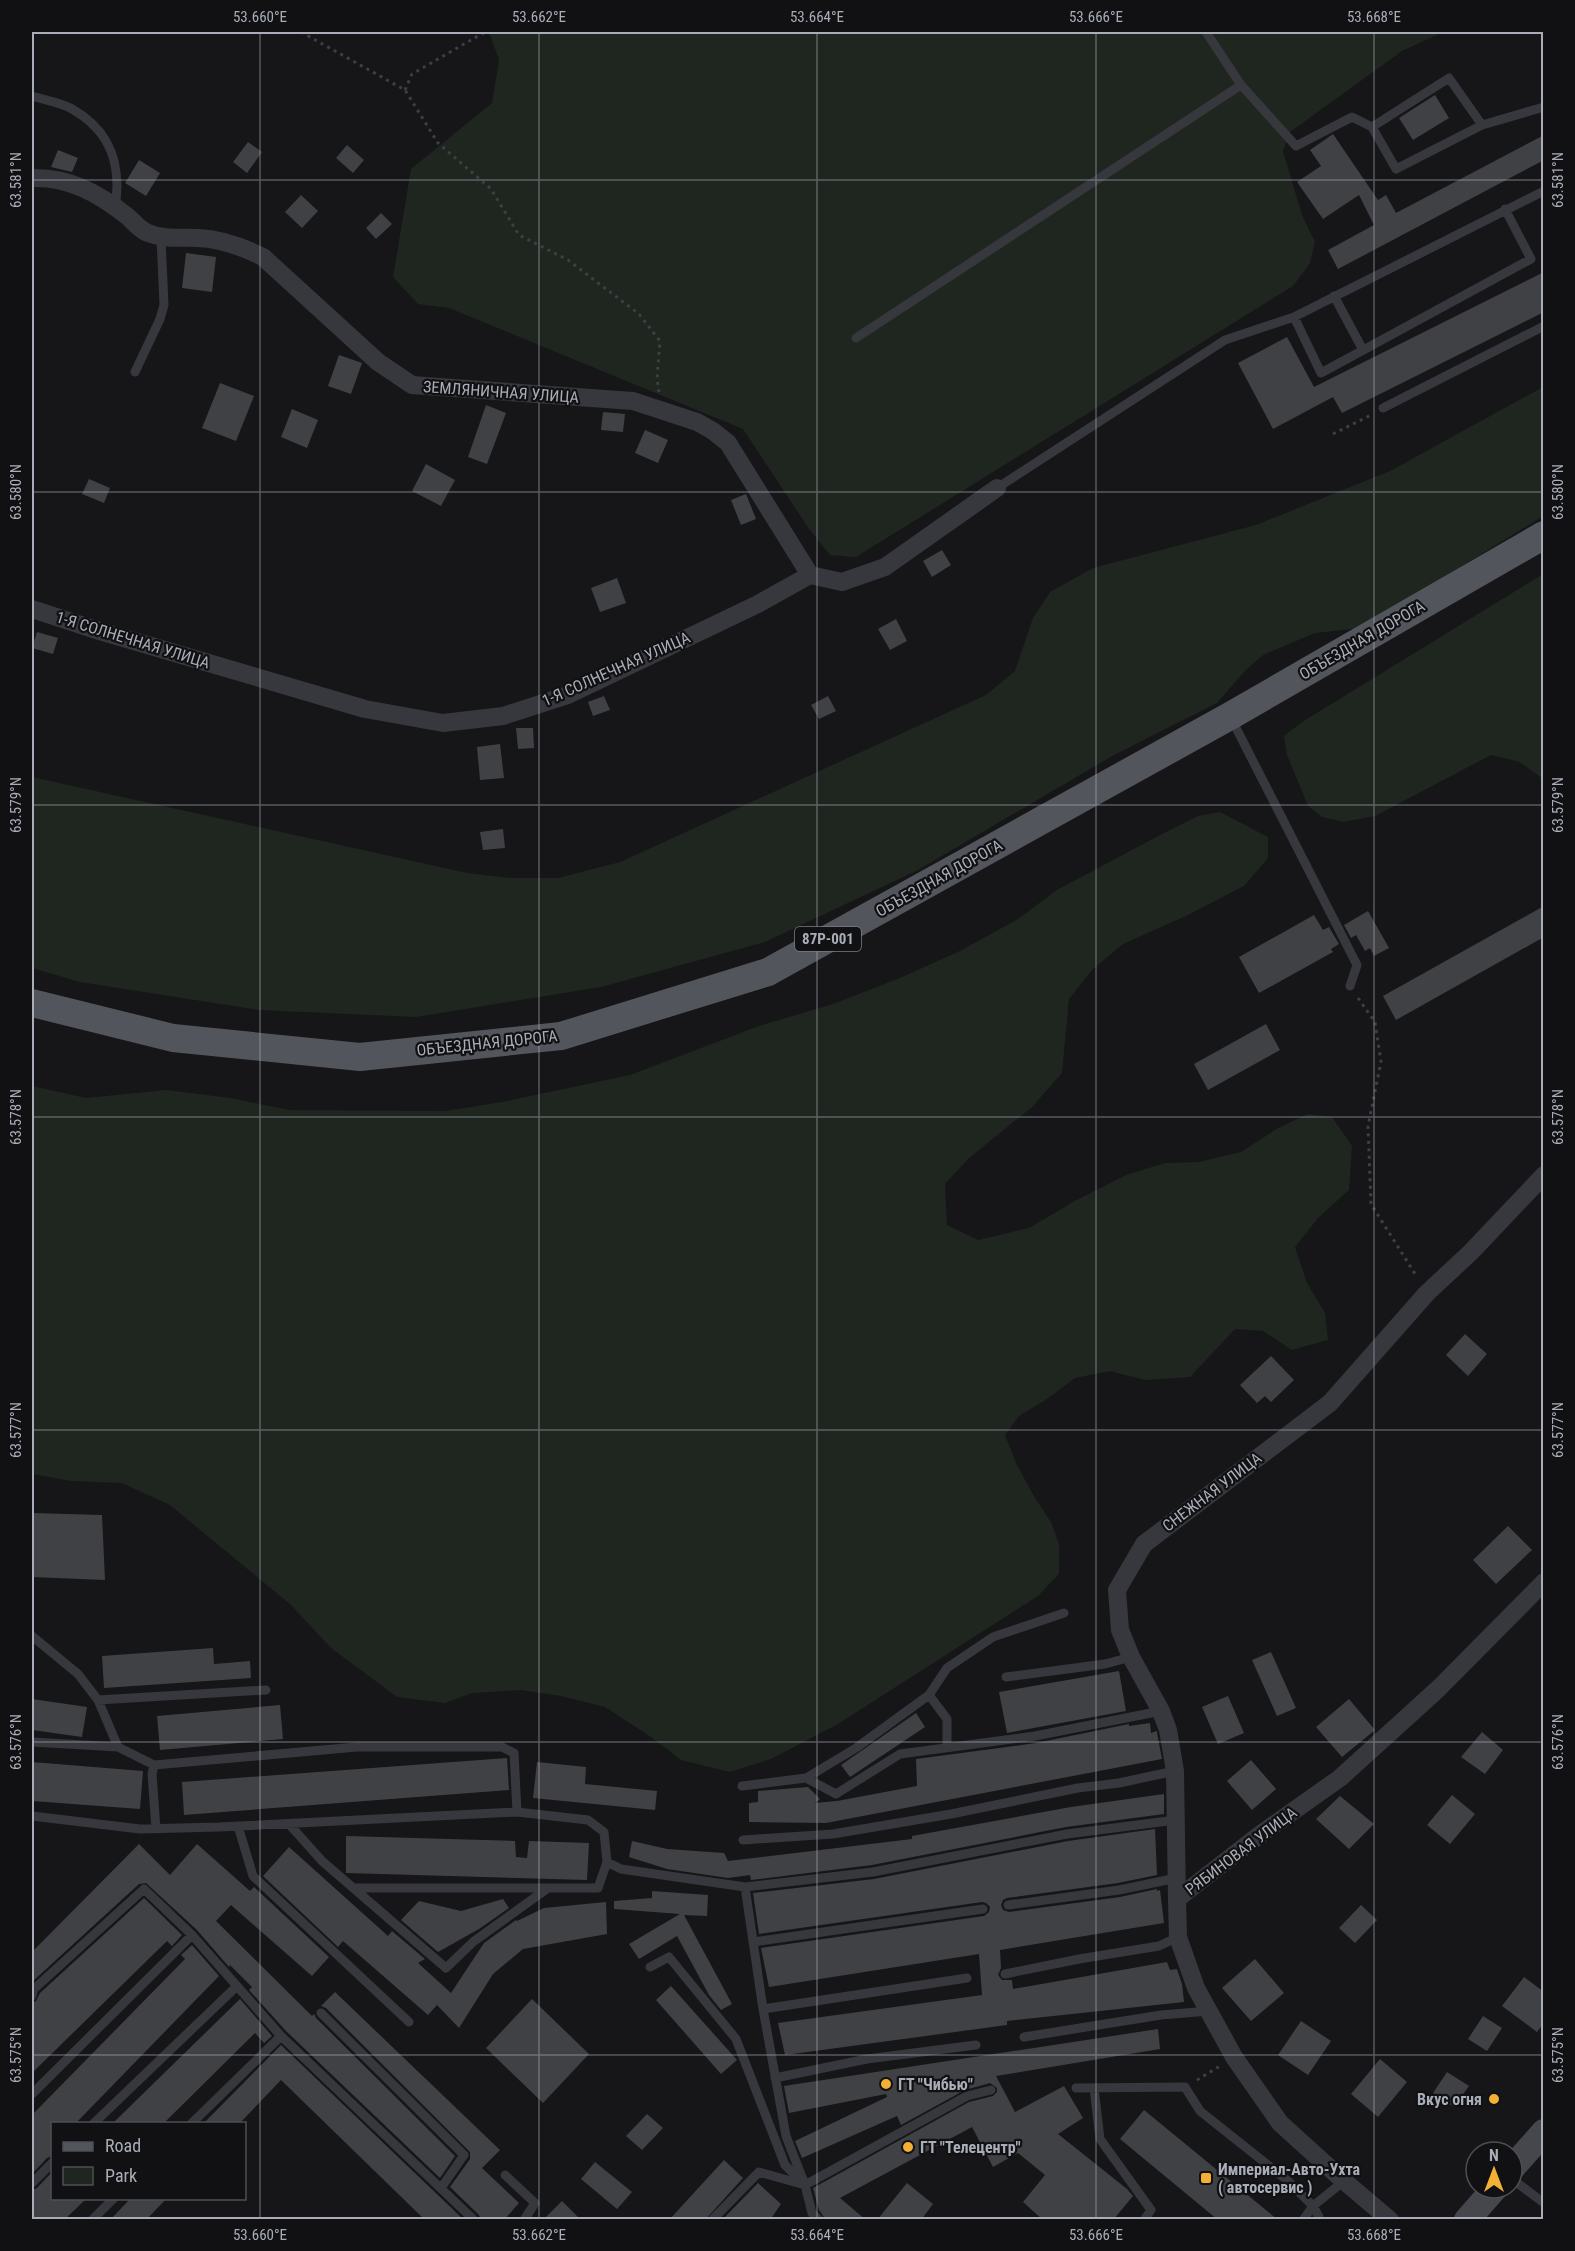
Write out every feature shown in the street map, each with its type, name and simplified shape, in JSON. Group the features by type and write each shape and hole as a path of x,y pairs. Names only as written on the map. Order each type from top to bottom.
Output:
{"main road":[{"name":"ОБЪЕЗДНАЯ ДОРОГА","path":"32,1003 173,1038 360,1057 561,1036 768,972 1230,716 1544,535"},
{"path":"1524,2154 1544,2132"},
{"path":"1467,2220 1484,2200"}],"street":[{"name":"ЗЕМЛЯНИЧНАЯ УЛИЦА","path":"32,178 58,180 79,185 115,208 145,232 161,238 199,237 219,240 263,257 378,362 412,385 633,401 697,422 728,443 810,575"},
{"path":"810,575 842,582 885,567 997,488"},
{"name":"1-Я СОЛНЕЧНАЯ УЛИЦА","path":"32,609 365,709 443,723 503,716 568,695 758,604 810,575"},
{"name":"СНЕЖНАЯ УЛИЦА","path":"1178,1899 1175,1771 1168,1730 1161,1711 1131,1658 1120,1630 1117,1590 1144,1544 1330,1403 1427,1293 1471,1252 1544,1175"},
{"name":"РЯБИНОВАЯ УЛИЦА","path":"1390,2220 1280,2123 1234,2056 1196,1988 1178,1936 1178,1899 1258,1836 1340,1778 1438,1689 1544,1582"}],"lane":[{"path":"1206,32 1241,85 1296,146 1352,117 1372,127 1396,169 1482,125 1544,107"},
{"path":"1372,127 1449,78 1482,125"},
{"path":"856,338 1241,85"},
{"path":"32,96 71,108 105,136 112,149 118,192 115,208"},
{"path":"997,488 1225,340 1294,317 1544,191"},
{"path":"1294,317 1322,373 1531,259 1505,209"},
{"path":"135,372 160,319 164,305 161,238"},
{"path":"1334,296 1363,350"},
{"path":"1383,408 1544,326"},
{"path":"1230,716 1357,965 1350,986"},
{"path":"742,1786 806,1778 856,1748 929,1695 947,1668 993,1637 1064,1613"},
{"path":"32,1636 78,1674 98,1700 118,1748"},
{"path":"1006,1677 1105,1664 1131,1658"},
{"path":"98,1700 266,1690"},
{"path":"929,1695 946,1719 947,1748"},
{"path":"806,1778 836,1794 900,1754 1035,1736 1161,1711"},
{"path":"32,1743 118,1748 154,1765 357,1747 502,1747 514,1754 517,1812"},
{"path":"154,1765 152,1774 156,1829"},
{"path":"743,1840 833,1834 951,1814 1078,1788 1119,1784 1175,1771"},
{"path":"32,1816 156,1829 517,1812 588,1820 604,1833 607,1862 598,1888 353,1888"},
{"path":"607,1862 621,1869 745,1887 873,1872 1067,1834 1176,1820"},
{"path":"289,1824 322,1861 446,1968 473,1942 548,1888"},
{"path":"238,1826 253,1876 409,2022"},
{"path":"1008,1905 1119,1890 1177,1878"},
{"path":"745,1887 763,2009 786,2136 805,2185 812,2213 819,2220"},
{"path":"32,1996 34,1989 144,1889 192,1935 281,2036 474,2220"},
{"path":"753,1942 982,1909"},
{"path":"32,2094 192,1935"},
{"path":"1005,1974 1159,1946 1178,1936"},
{"path":"650,1967 669,1958 736,2039 785,2165 805,2185"},
{"path":"763,2009 967,1978"},
{"path":"95,2122 237,1986"},
{"path":"1024,2037 1161,2015 1210,2011"},
{"path":"321,2013 464,2155 441,2188"},
{"path":"193,2122 281,2036"},
{"path":"775,2078 867,2059 976,2045"},
{"path":"1076,2088 1185,2088 1200,2111 1288,2181 1313,2206 1319,2217"},
{"path":"1094,2088 1100,2139 1151,2210 1144,2220"},
{"path":"712,2220 759,2172 805,2185 967,2096 991,2090"},
{"path":"32,2183 51,2164"},
{"path":"505,2175 535,2203 524,2220"},
{"path":"1303,2220 1313,2206 1344,2181"},
{"path":"1524,2188 1544,2203"},
{"path":"92,2220 113,2200"}],"path":[{"path":"302,32 405,90 438,143 491,189 519,235 568,260 639,314 660,341 657,378 663,411"},
{"path":"405,90 412,74 485,32"},
{"path":"1333,434 1383,408"},
{"path":"1350,986 1376,1022 1380,1062 1368,1126 1371,1204 1427,1293"},
{"path":"1185,2088 1234,2056"}],"green space":[{"path":"489,32 1452,32 1441,33 1402,51 1290,132 1283,151 1302,215 1315,242 1310,263 1293,286 856,557 830,555 809,529 743,429 449,308 418,304 393,277 411,169 492,103 499,60"},
{"path":"1543,387 1543,516 1361,628 1315,633 1263,655 1244,672 1217,703 1114,755 918,870 765,942 601,987 416,1017 259,1010 80,982 32,968 32,777 467,873 511,878 558,878 620,862 986,695 1015,671 1033,618 1050,592 1093,568 1256,525 1390,471"},
{"path":"1543,574 1543,779 1520,762 1491,755 1375,816 1343,822 1322,817 1308,806 1287,755 1284,736 1302,722"},
{"path":"1220,812 1268,837 1268,858 1244,886 1186,916 1123,944 1092,970 1069,999 1062,1073 1032,1107 969,1158 945,1184 947,1225 978,1240 1029,1228 1126,1175 1165,1163 1199,1162 1241,1152 1278,1128 1308,1114 1332,1117 1352,1146 1349,1190 1319,1217 1295,1247 1307,1283 1325,1313 1328,1340 1292,1350 1263,1331 1235,1329 1190,1377 1145,1380 1110,1371 1075,1378 1019,1416 1005,1435 1017,1465 1051,1522 1059,1544 1059,1574 1038,1596 838,1724 771,1759 730,1772 681,1760 605,1707 561,1696 521,1690 472,1693 445,1703 397,1697 331,1648 291,1605 170,1505 122,1483 71,1481 32,1474 32,1086 86,1098 166,1090 231,1098 289,1110 445,1111 502,1102 630,1075 759,1026 833,1004 900,978 962,950 1018,919 1057,890 1160,835 1198,816"}],"building":[{"path":"1435,95 1449,118 1413,140 1399,118"},
{"path":"1333,134 1378,200 1386,195 1396,213 1544,135 1544,160 1338,269 1328,250 1374,225 1359,195 1323,219 1297,182 1321,166 1310,150"},
{"path":"248,142 262,152 247,173 233,162"},
{"path":"347,145 364,160 353,173 336,158"},
{"path":"58,150 78,158 72,172 51,167"},
{"path":"139,160 160,173 146,196 125,183"},
{"path":"301,195 318,211 302,228 285,212"},
{"path":"381,213 392,224 376,239 366,228"},
{"path":"186,253 216,257 212,292 182,288"},
{"path":"1544,272 1544,312 1342,413 1333,397 1273,429 1238,363 1287,337 1314,387"},
{"path":"339,355 362,363 351,394 328,386"},
{"path":"220,383 254,396 236,441 202,428"},
{"path":"486,405 506,413 487,464 468,457"},
{"path":"292,409 318,420 307,448 281,437"},
{"path":"603,412 625,414 623,432 601,430"},
{"path":"645,430 668,440 658,463 635,453"},
{"path":"426,464 455,480 441,506 412,491"},
{"path":"89,479 110,488 104,503 82,494"},
{"path":"746,494 756,519 741,525 731,500"},
{"path":"942,550 951,565 932,577 923,561"},
{"path":"617,578 626,603 600,612 591,588"},
{"path":"896,619 907,641 890,650 878,629"},
{"path":"37,632 58,638 53,654 32,648"},
{"path":"604,696 610,710 593,716 588,702"},
{"path":"828,696 836,711 819,719 811,705"},
{"path":"516,728 533,728 534,748 518,749"},
{"path":"500,744 504,778 480,780 477,747"},
{"path":"503,829 505,848 483,850 480,832"},
{"path":"1544,906 1544,937 1396,1020 1383,996"},
{"path":"1368,911 1389,948 1374,956 1370,948 1365,951 1356,935 1351,938 1344,925"},
{"path":"1314,915 1323,930 1329,927 1339,944 1331,949 1333,952 1259,993 1239,957"},
{"path":"1266,1024 1280,1050 1208,1090 1194,1064"},
{"path":"1465,1334 1487,1354 1468,1376 1446,1355"},
{"path":"1271,1356 1294,1380 1271,1402 1265,1396 1257,1403 1240,1385"},
{"path":"32,1513 102,1515 105,1580 32,1577"},
{"path":"1508,1526 1532,1550 1496,1584 1473,1560"},
{"path":"213,1648 214,1664 250,1661 251,1678 104,1688 102,1656"},
{"path":"1271,1652 1296,1708 1277,1716 1252,1660"},
{"path":"1119,1671 1126,1711 1007,1733 999,1692"},
{"path":"1228,1696 1244,1733 1218,1744 1202,1707"},
{"path":"32,1699 87,1707 82,1737 32,1730"},
{"path":"1349,1699 1375,1730 1342,1757 1316,1727"},
{"path":"280,1705 283,1739 160,1750 157,1716"},
{"path":"916,1713 925,1727 850,1777 841,1765"},
{"path":"1150,1723 1151,1733 1157,1731 1162,1759 826,1823 749,1822 749,1803 758,1802 758,1791 808,1787 820,1799 815,1803 837,1801 917,1786 916,1759 1036,1743 1129,1724 1129,1726"},
{"path":"1482,1732 1503,1750 1485,1774 1461,1757"},
{"path":"507,1758 509,1790 184,1815 182,1782"},
{"path":"1251,1760 1276,1789 1252,1810 1227,1781"},
{"path":"32,1762 143,1771 140,1809 32,1801"},
{"path":"537,1762 586,1767 585,1784 657,1791 655,1810 533,1798"},
{"path":"1164,1794 1164,1814 1066,1827 872,1865 751,1880 750,1875 728,1878 667,1869 629,1857 632,1841 667,1849 724,1853 728,1861 912,1839 912,1836 1071,1807"},
{"path":"1452,1795 1475,1814 1450,1844 1427,1825"},
{"path":"1340,1796 1374,1824 1349,1849 1316,1819"},
{"path":"1155,1829 1157,1875 1118,1883 1007,1898 1001,1905 1003,1910 1009,1912 1120,1897 1157,1889 1157,1891 1160,1890 1164,1923 1000,1950 1001,1968 998,1975 1002,1980 1012,1980 1013,1989 1167,1962 1170,1970 1177,1969 1184,2002 1007,2021 1007,2025 785,2055 778,2023 982,1995 979,1954 769,1987 761,1948 984,1916 989,1912 990,1907 982,1902 759,1934 753,1893 874,1879 1068,1841"},
{"path":"346,1836 515,1841 516,1857 527,1858 529,1841 589,1843 587,1880 346,1873"},
{"path":"139,1844 170,1875 197,1844 250,1891 254,1887 329,1957 312,1976 231,1905 216,1921 312,2016 314,2014 455,2156 440,2178 286,2031 249,1990 252,1987 230,1965 229,1967 197,1930 146,1883 139,1884 32,1982 32,1952"},
{"path":"289,1847 388,1936 392,1931 425,1959 418,1963 451,1993 484,1943 516,1920 544,1908 606,1902 607,1934 523,1949 493,1974 459,2028 437,2005 428,2015 343,1941 338,1947 263,1876"},
{"path":"652,1891 708,1895 707,1916 684,1915 732,2004 721,2010 709,1995 677,1936 639,1959 629,1944 680,1914 614,1909 614,1901 652,1898"},
{"path":"144,1898 182,1935 172,1946 167,1941 32,2073 32,2003 36,2001 40,1993"},
{"path":"503,1899 509,1908 479,1929 438,1952 401,1920 419,1901 461,1911"},
{"path":"1361,1905 1377,1920 1355,1943 1339,1928"},
{"path":"192,1945 219,1976 77,2122 51,2122 51,2156 32,2174 32,2115 185,1959 181,1955"},
{"path":"1255,1959 1284,1993 1251,2021 1222,1988"},
{"path":"1524,1977 1544,1992 1544,2023 1537,2032 1502,2006"},
{"path":"671,1986 737,2060 721,2074 656,2000"},
{"path":"335,1992 500,2150 482,2168 519,2203 504,2220 481,2220 479,2215 450,2187 470,2159 470,2152 326,2008 321,2006"},
{"path":"240,1999 272,2036 264,2043 255,2033 165,2122 114,2122"},
{"path":"532,1999 589,2054 543,2103 486,2048"},
{"path":"1483,2016 1502,2028 1487,2051 1468,2039"},
{"path":"1301,2021 1331,2041 1308,2075 1278,2055"},
{"path":"1158,2029 1160,2049 996,2076 1015,2112 1064,2086 1083,2118 1058,2134 1133,2196 1113,2220 1043,2220 1023,2202 1045,2175 1018,2153 993,2167 972,2127 840,2198 866,2220 826,2220 819,2210 813,2188 969,2102 993,2096 997,2088 990,2083 965,2090 901,2125 897,2116 802,2158 795,2141 887,2097 886,2094 789,2113 784,2086"},
{"path":"281,2045 464,2220 425,2220 281,2080 241,2122 205,2122"},
{"path":"1380,2059 1407,2082 1378,2117 1351,2094"},
{"path":"1447,2072 1469,2086 1454,2107 1433,2093"},
{"path":"1144,2110 1278,2220 1218,2220 1120,2139"},
{"path":"647,2114 663,2128 642,2150 626,2136"},
{"path":"724,2160 743,2178 705,2220 669,2220"},
{"path":"595,2162 632,2192 617,2209 581,2179"},
{"path":"51,2173 51,2200 85,2200 64,2220 32,2220 32,2190 37,2188"},
{"path":"758,2183 781,2204 770,2220 722,2220"},
{"path":"907,2183 933,2204 921,2220 877,2220"},
{"path":"129,2200 165,2200 146,2220 110,2220"},
{"path":"562,2201 581,2220 543,2220"}],"place":[{"name":"ГТ \"Чибью\"","path":"886,2084"},
{"name":"Вкус огня","path":"1494,2099"},
{"name":"ГТ \"Телецентр\"","path":"908,2147"},
{"name":"Империал-Авто-Ухта ( автосервис )","path":"1206,2178"}]}
